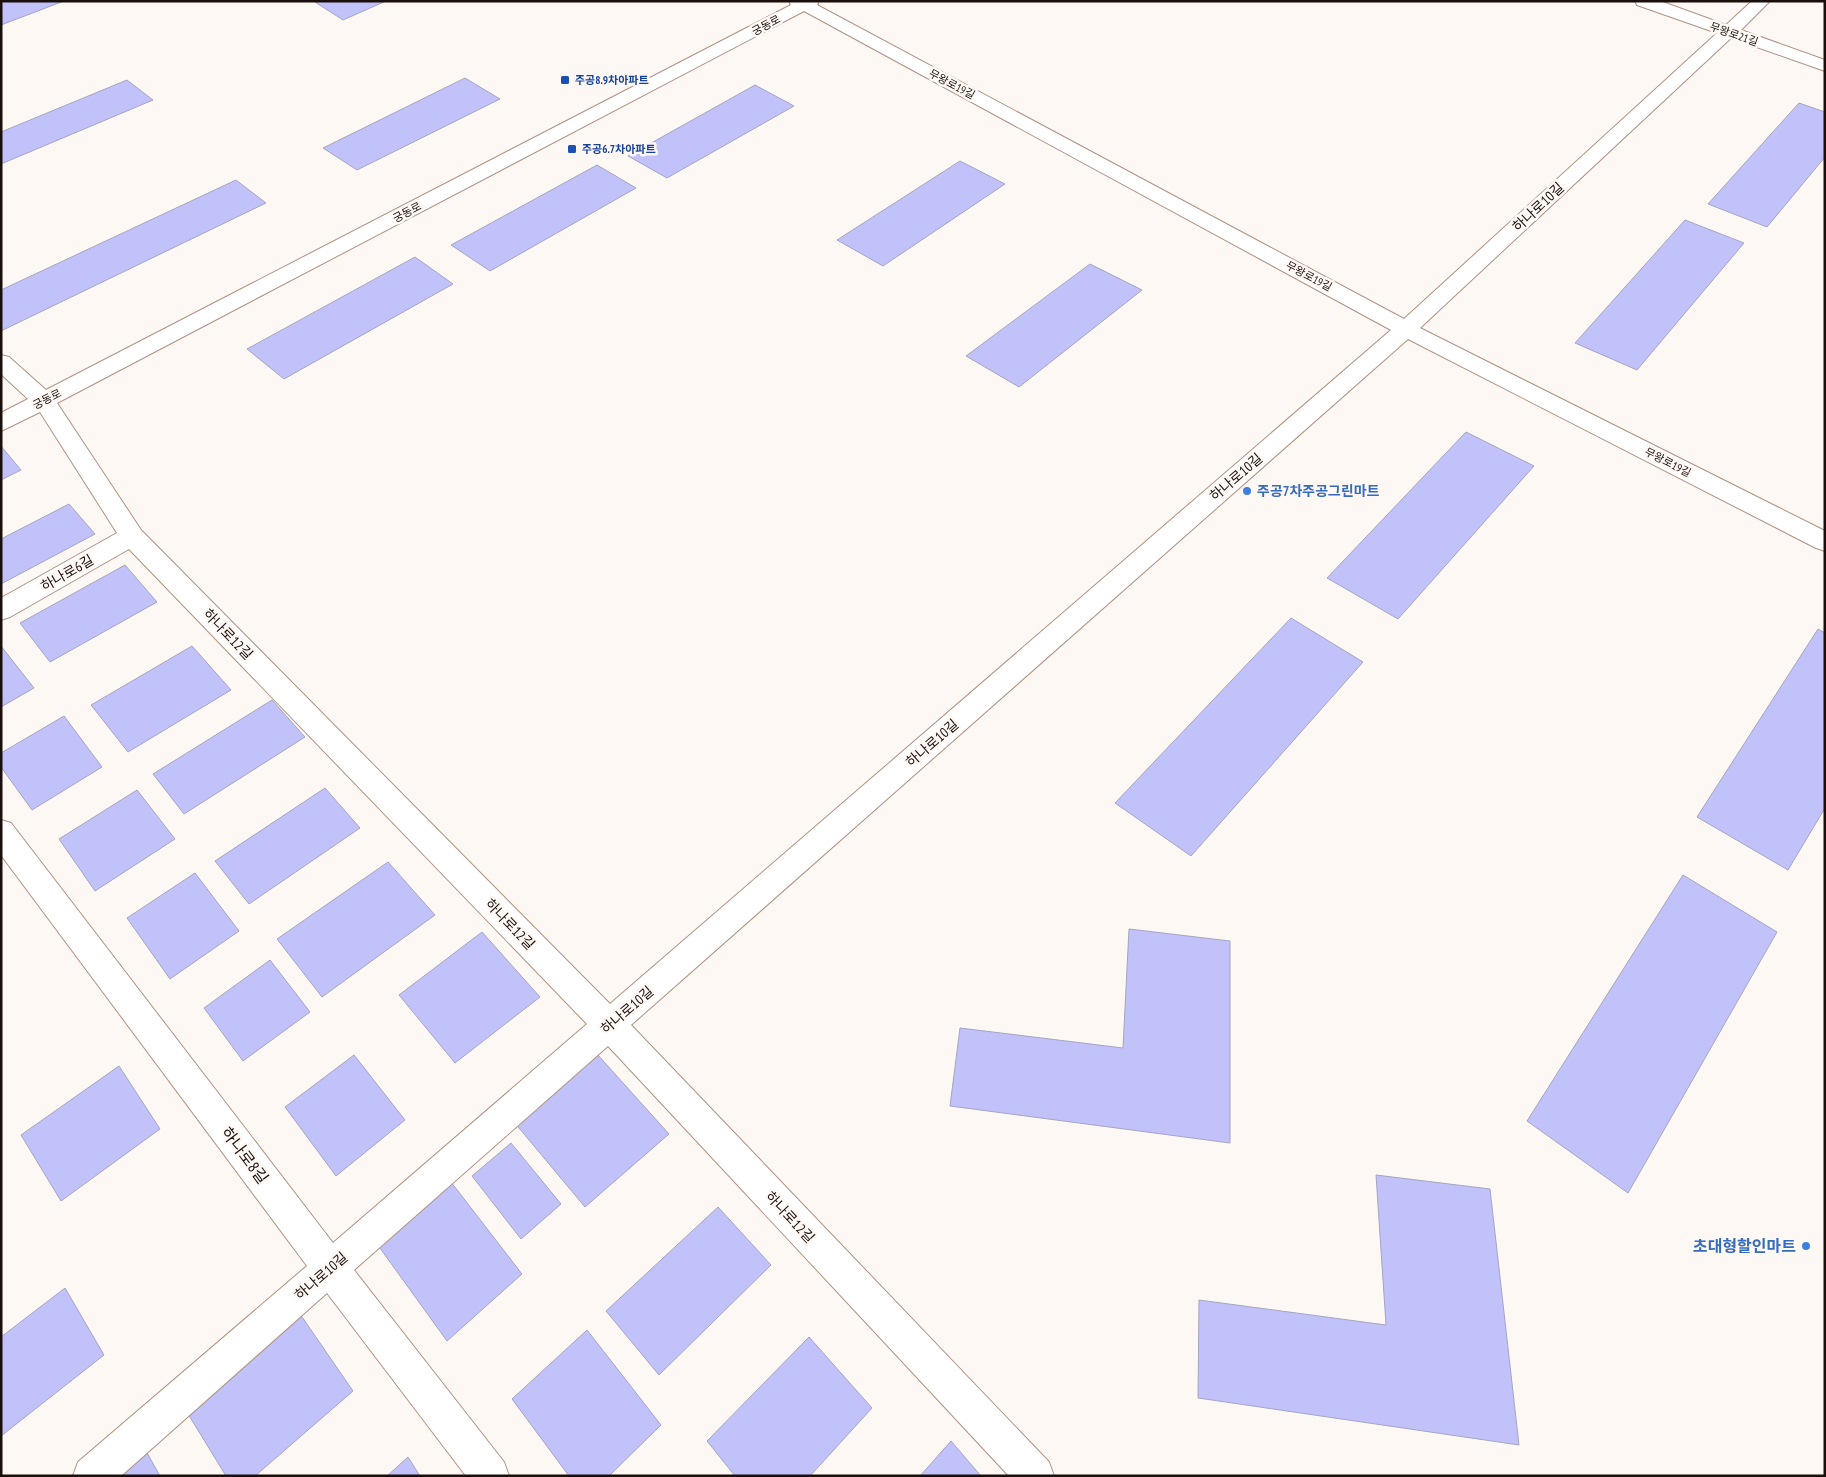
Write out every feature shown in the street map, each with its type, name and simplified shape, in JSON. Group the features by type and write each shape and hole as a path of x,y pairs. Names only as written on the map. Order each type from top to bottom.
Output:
{"street":[{"name":"무왕로21길","path":"1643,1 1825,66"},
{"name":"하나로10길","path":"92,1476 1406,329 1762,1"},
{"name":"무왕로19길","path":"805,2 1406,329 1825,542"},
{"name":"궁동로","path":"1,423 805,2"},
{"name":"하나로12길","path":"1,362 44,401 132,536 609,1026 1035,1476"},
{"name":"하나로6길","path":"1,610 132,536"},
{"name":"하나로8길","path":"1,832 330,1268 490,1476"}],"building":[{"path":"1,1 64,1 1,25"},
{"path":"386,1 343,20 315,2"},
{"path":"465,78 500,99 357,170 323,148"},
{"path":"127,80 153,100 1,164 1,132"},
{"path":"755,85 794,106 667,178 628,156"},
{"path":"1799,103 1825,112 1825,157 1767,227 1708,204"},
{"path":"960,161 1005,184 883,266 837,240"},
{"path":"597,165 636,188 490,271 451,245"},
{"path":"236,180 266,203 1,331 1,290"},
{"path":"1685,220 1744,243 1637,370 1575,343"},
{"path":"415,257 453,284 284,379 247,349"},
{"path":"1090,264 1142,290 1019,387 966,356"},
{"path":"1466,432 1534,466 1398,619 1327,578"},
{"path":"1,446 21,470 1,480"},
{"path":"69,504 95,534 1,584 1,539"},
{"path":"125,565 157,602 50,662 20,623"},
{"path":"1291,618 1363,662 1191,856 1115,803"},
{"path":"1818,629 1825,633 1825,808 1788,870 1697,817"},
{"path":"1,646 34,688 1,707"},
{"path":"192,646 231,690 128,752 91,705"},
{"path":"272,700 305,737 184,814 153,774"},
{"path":"64,716 102,767 32,810 1,767 1,753"},
{"path":"325,788 360,828 249,904 215,861"},
{"path":"137,790 175,839 95,891 59,839"},
{"path":"388,862 435,915 322,997 277,939"},
{"path":"195,873 239,931 170,979 127,918"},
{"path":"1683,875 1777,932 1628,1193 1527,1121"},
{"path":"1129,929 1230,941 1230,1143 950,1106 960,1028 1123,1048"},
{"path":"482,932 540,997 455,1063 399,995"},
{"path":"270,960 310,1012 243,1061 204,1008"},
{"path":"597,1054 669,1134 585,1207 514,1122"},
{"path":"354,1055 405,1120 336,1176 285,1107"},
{"path":"119,1066 160,1129 61,1201 21,1135"},
{"path":"511,1143 561,1204 521,1239 472,1176"},
{"path":"1376,1175 1490,1189 1519,1445 1198,1398 1199,1300 1386,1325"},
{"path":"451,1182 522,1274 447,1341 377,1244"},
{"path":"718,1207 771,1265 659,1375 606,1311"},
{"path":"65,1288 104,1355 1,1436 1,1337"},
{"path":"300,1314 353,1391 255,1476 226,1476 185,1409"},
{"path":"587,1330 661,1425 609,1476 569,1476 512,1399"},
{"path":"809,1337 872,1408 810,1476 735,1476 707,1441"},
{"path":"951,1441 981,1476 920,1476"},
{"path":"146,1451 160,1476 117,1476"},
{"path":"408,1457 420,1476 387,1476"}],"place":[{"name":"주공8.9차아파트","path":"565,80"},
{"name":"주공6.7차아파트","path":"572,149"},
{"name":"주공7차주공그린마트","path":"1247,491"},
{"name":"초대형할인마트","path":"1806,1246"}]}
